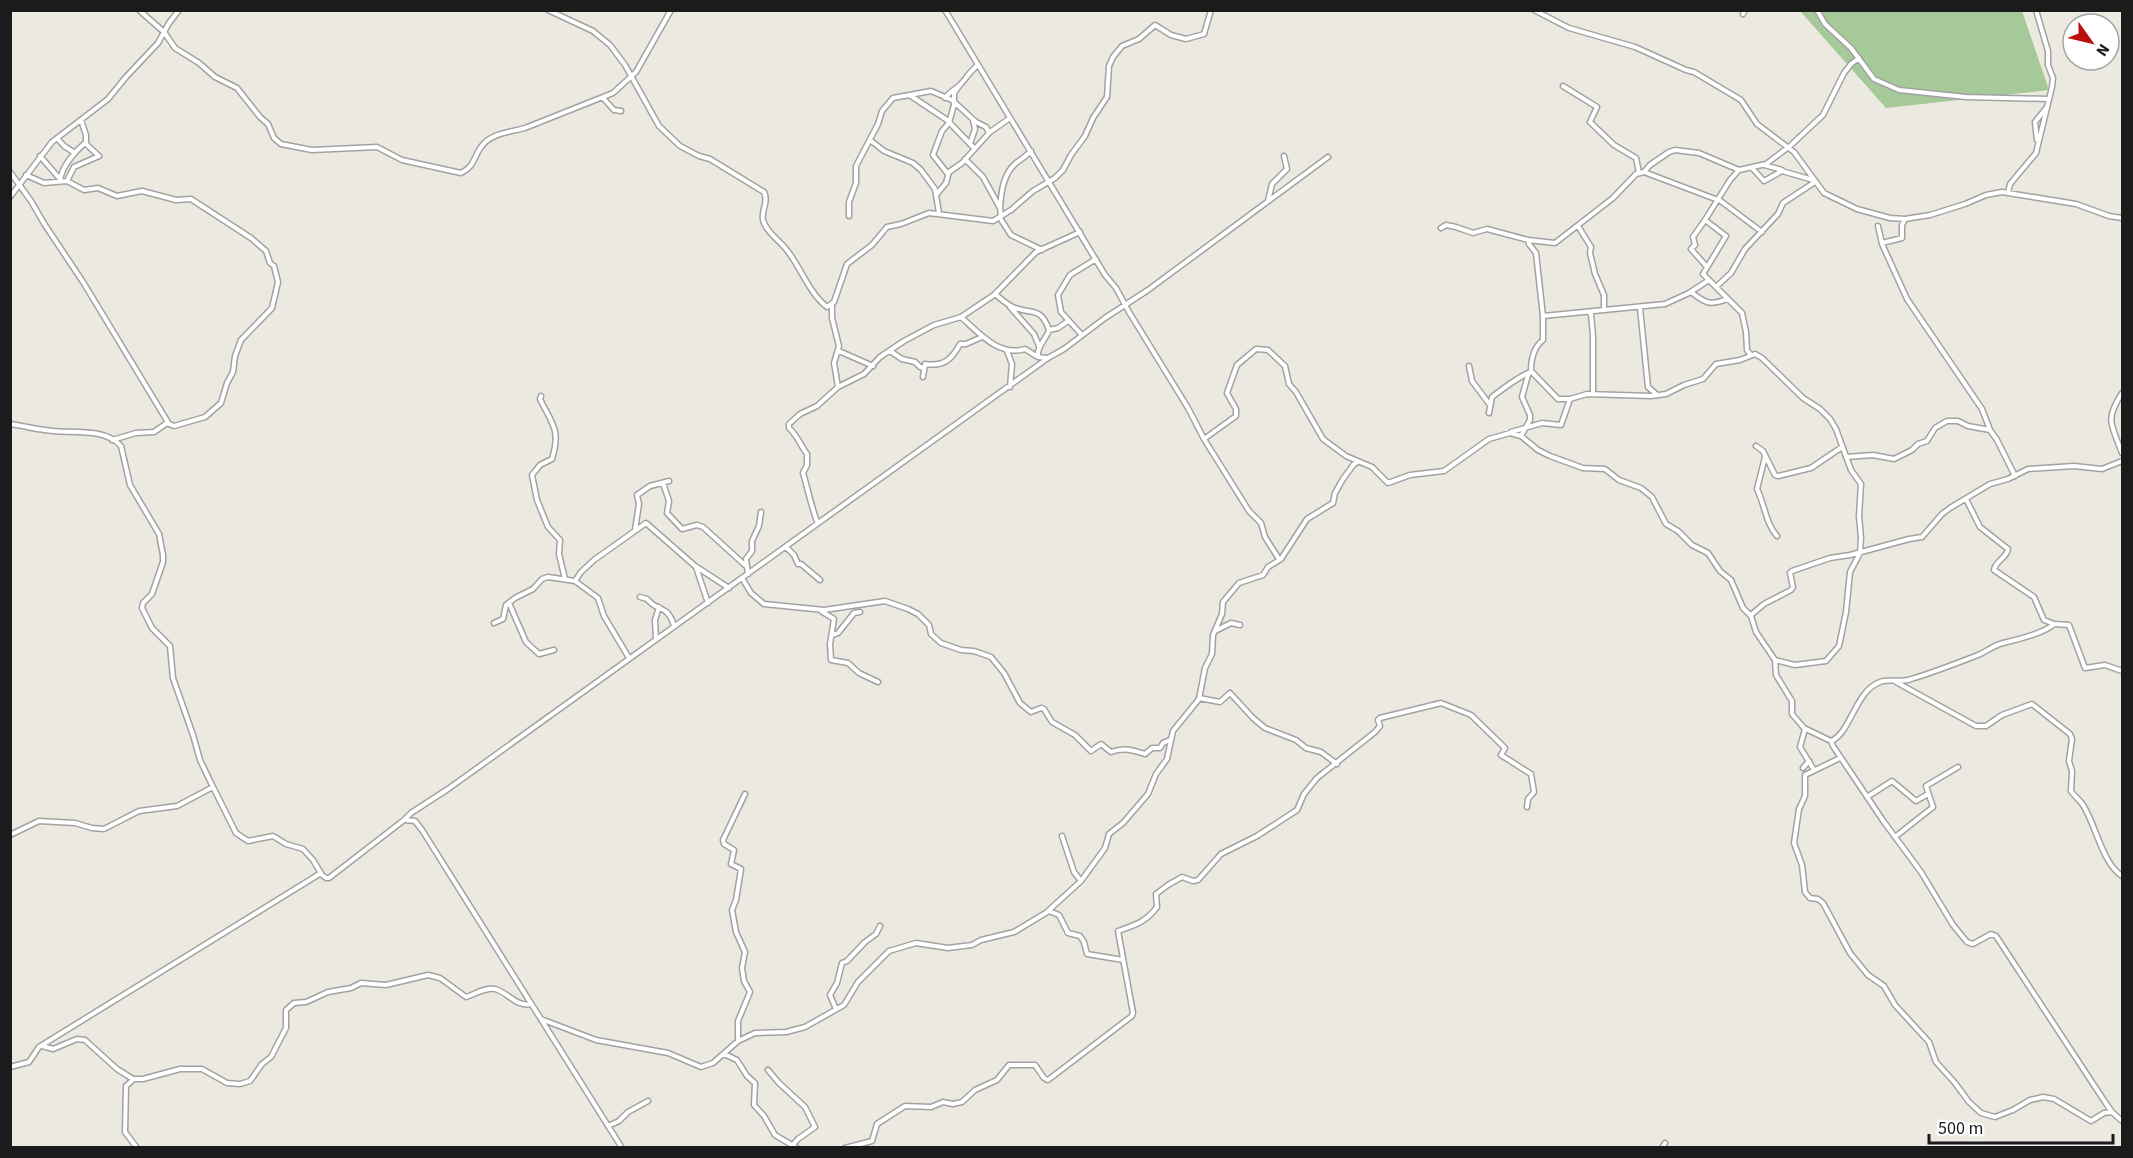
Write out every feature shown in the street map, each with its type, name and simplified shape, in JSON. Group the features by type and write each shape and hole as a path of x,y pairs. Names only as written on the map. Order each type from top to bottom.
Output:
{"street":[{"path":"139,10 164,32 175,48 200,63 215,76 237,88 268,124 274,138 281,144 312,150 377,147 402,160 461,173 473,163 482,146 493,138 512,130 525,128 613,93 631,77 648,54 671,10"},
{"path":"10,197 40,156 57,138 108,99 158,43 179,10"},
{"path":"548,10 595,32 614,50 659,126 680,146 710,159 764,192 766,201 763,217 766,226 788,250 820,300 827,307 833,304"},
{"path":"945,10 1106,277 1116,288 1204,439 1249,511 1261,524 1265,537 1279,559"},
{"path":"838,387 834,363 839,351 832,318 833,304 846,266 872,245 885,228 926,214 939,213 985,221 993,221 1001,216 1063,170 1107,97 1110,62 1119,49 1139,39 1155,25 1173,36 1186,39 1202,35 1206,32 1211,10"},
{"path":"1534,10 1569,28 1635,47 1694,72 1741,100 1757,124 1795,153 1814,181 1827,195 1857,209 1890,218 1905,219 1965,204 1994,193 2008,192 2076,204 2109,216 2122,218"},
{"path":"1817,10 1825,24 1859,58 1876,81 1903,92 1966,97 2049,99"},
{"path":"2008,192 2011,182 2035,154 2048,107 2052,78 2048,51 2036,10"},
{"path":"1764,165 1789,147 1823,115 1844,73 1853,61 1859,58"},
{"path":"948,174 933,154 942,131 949,123 954,93 978,65"},
{"path":"945,98 959,86"},
{"path":"1563,86 1597,107 1590,122 1614,145 1636,158 1641,172"},
{"path":"849,216 849,202 856,183 856,166 888,103 896,96 910,96 930,90 954,102 985,126 989,133"},
{"path":"910,96 949,123 974,149"},
{"path":"603,98 614,110 621,111"},
{"path":"2038,143 2035,122 2048,107"},
{"path":"970,144 975,129 972,117"},
{"path":"936,195 946,183 948,174 989,133 1010,118"},
{"path":"26,175 48,184 60,179 75,153 85,143 86,135 81,120"},
{"path":"57,138 64,147 75,153"},
{"path":"870,140 884,151 916,164 930,181 936,195 939,213"},
{"path":"67,182 74,167 99,156 85,143"},
{"path":"1441,228 1446,225 1471,233 1487,229 1528,240 1555,243 1614,198 1662,154 1675,150 1706,156 1739,170"},
{"path":"992,194 1015,165 1024,160 1031,151"},
{"path":"40,156 60,179 84,190 98,188 120,197 142,191 177,200 190,199 247,235 266,251 270,263 274,266 278,282 271,309 241,340 235,356 233,372 220,404 206,417 177,425 164,424 154,432 136,433 112,440"},
{"path":"1268,202 1272,184 1287,169 1284,156"},
{"path":"10,424 53,431 84,432 112,440 121,446 130,485 159,534 163,551 164,562 161,572 152,594 143,603 142,608 150,626 170,648 172,676 200,760 213,787 239,836 249,841 270,836 278,837 286,844 306,851 321,873 329,878 411,813 630,656 786,548 1048,358 1064,350 1082,334 1148,290 1328,157"},
{"path":"965,159 983,177 1000,208"},
{"path":"1707,267 1691,249 1695,243 1693,238 1728,182 1739,170 1764,165 1814,181"},
{"path":"1751,167 1764,181 1783,171"},
{"path":"10,172 123,347 169,424"},
{"path":"1641,172 1718,199 1762,232"},
{"path":"1716,287 1731,273 1745,249 1779,214 1783,203 1814,181"},
{"path":"1002,184 1000,220 1011,235 1042,249"},
{"path":"1882,243 1902,238 1902,225 1905,219"},
{"path":"1705,220 1726,236 1703,274 1742,313 1747,351 1750,354"},
{"path":"1578,225 1591,247 1590,253 1596,280 1604,295 1604,310"},
{"path":"1878,226 1882,243 1915,314 1982,409 1990,430 2015,476"},
{"path":"818,523 803,472 807,466 807,454 801,448 797,435 789,426 799,415 817,406 838,387 861,376 880,357 934,325 961,317 995,294 1034,254 1080,232"},
{"path":"1528,240 1536,252"},
{"path":"1521,436 1529,422 1530,415 1522,397 1533,355 1543,338 1536,252 1539,241"},
{"path":"1082,334 1060,310 1059,294 1070,275 1096,259"},
{"path":"1543,316 1640,308 1670,303 1709,280"},
{"path":"1691,292 1700,299 1713,304 1727,299"},
{"path":"995,294 1019,310 1036,312 1046,322 1049,330"},
{"path":"1009,305 1016,316 1034,334 1039,346"},
{"path":"1640,308 1648,387 1657,395"},
{"path":"1590,312 1593,394"},
{"path":"961,317 982,337 1007,351 1024,349 1038,357 1048,358"},
{"path":"1038,357 1039,346 1049,330 1058,328 1068,321"},
{"path":"974,340 977,332"},
{"path":"923,377 925,364 935,365 952,358 960,344 966,345 982,337"},
{"path":"1204,439 1236,416 1236,409 1227,395 1235,370 1241,360 1254,351 1264,349 1285,366 1289,384 1319,435 1341,453 1372,467 1390,483 1410,475 1444,471 1489,439 1546,423 1560,426 1570,399"},
{"path":"839,351 873,366"},
{"path":"890,351 924,368"},
{"path":"1007,351 1012,364 1010,387"},
{"path":"1530,372 1557,398 1570,399 1593,394 1657,395 1668,393 1702,379 1716,364 1740,360 1750,354 1755,354 1803,398 1824,413 1834,425 1851,470 1861,484 1858,516 1860,551 1851,567 1845,616 1836,651 1826,661 1796,665 1775,660"},
{"path":"1469,366 1472,381 1490,405"},
{"path":"1489,413 1492,397 1514,380 1530,372"},
{"path":"2122,393 2110,421 2122,453"},
{"path":"541,396 540,399 556,430 556,445 552,459 540,465 532,475 537,500 548,527 560,540 559,554 565,579"},
{"path":"1846,457 1873,455 1894,459 1927,441 1935,428 1947,421 1958,421 1968,426 1990,430"},
{"path":"1510,433 1521,436 1538,450 1550,456 1583,468 1605,469 1619,480 1644,490 1652,497 1666,524 1678,531 1692,545 1708,554 1720,571 1731,580 1743,608 1751,615 1756,632 1775,660 1776,675 1792,702 1792,714 1805,729 1831,741 1840,758 1921,872 1953,925 1967,942 1974,944 1992,934 1996,936 2112,1112 2122,1121"},
{"path":"1756,446 1761,448 1775,476 1811,468 1842,447"},
{"path":"1765,455 1756,489 1763,501 1769,525 1777,536"},
{"path":"1751,615 1764,604 1791,590 1793,587 1790,573 1792,571 1815,562 1922,537 1942,514 1990,484 2034,468 2074,466 2102,469 2122,461"},
{"path":"542,1019 596,1040 668,1053 698,1067 713,1063 738,1041 756,1033 786,1032 805,1028 846,1004 858,982 890,951 916,944 948,948 972,945 981,940 1014,932 1047,912 1081,881 1105,848 1109,834 1123,823 1148,794 1156,774 1167,759 1173,731 1196,705 1205,668 1212,654 1214,632 1222,614 1223,603 1239,583 1263,575 1297,537 1307,519 1333,503 1335,493 1343,479 1358,462"},
{"path":"634,530 639,504 637,495 650,486 669,481"},
{"path":"663,483 668,498 667,513 677,525 682,529 697,525 702,527 746,566"},
{"path":"1966,499 1980,526 2008,549 1994,570 2034,597 2042,618 2054,624 2068,625 2085,668 2105,665 2122,671"},
{"path":"748,574 746,559 752,551 752,541 759,526 761,512"},
{"path":"574,581 580,572 594,560 644,523 648,524 666,543 695,566 729,588"},
{"path":"786,548 794,555 798,564 820,580"},
{"path":"695,566 708,603"},
{"path":"494,623 503,619 505,607 533,589 542,579 548,577 574,581 598,598 604,616 630,656"},
{"path":"742,578 751,593 764,604 820,610 885,601 910,610 927,624 931,634 941,643 959,650 974,651 992,657 1027,711 1044,709 1052,722 1075,735 1091,751 1101,744 1111,752 1129,749 1144,754 1152,748 1160,748 1163,743 1171,740"},
{"path":"640,597 647,599 652,605 665,609 674,626"},
{"path":"510,603 526,642 539,654 554,650"},
{"path":"656,640 655,620 659,607"},
{"path":"837,608 830,644 831,660 848,663 859,673 878,682"},
{"path":"820,610 834,620"},
{"path":"832,635 837,634 854,613 860,612"},
{"path":"1214,632 1231,623 1240,625"},
{"path":"1831,741 1837,738 1856,706 1881,681 1896,682 1938,670 2002,643 2045,630 2054,624"},
{"path":"1896,682 1976,726 1986,726 2002,715 2031,704 2070,734 2072,739 2069,761 2072,771 2071,791 2084,806 2102,846 2115,869 2122,876"},
{"path":"1199,697 1220,702 1230,693 1253,718 1267,729 1296,740 1306,748 1321,752 1337,764"},
{"path":"845,1148 872,1141 878,1124 905,1106 931,1107 943,1102 953,1104 962,1102 975,1090 997,1080 1009,1065 1035,1065 1045,1079 1050,1079 1132,1015 1117,932 1147,920 1157,907 1155,896 1157,893 1182,877 1194,882 1198,880 1221,854 1257,836 1299,808 1304,794 1317,778 1375,732 1380,725 1378,720 1396,713 1441,703 1471,715 1504,747 1505,750 1501,756 1530,772 1534,792 1528,799 1527,807"},
{"path":"1805,729 1800,747 1814,770"},
{"path":"1840,758 1804,777 1805,796 1799,809 1794,840 1802,865 1805,892 1822,903 1850,953 1868,975 1882,984 1895,1005 1929,1042 1936,1062 1980,1113 1995,1117 2030,1100 2042,1097 2054,1099 2091,1121 2104,1113 2112,1112"},
{"path":"1803,768 1809,761"},
{"path":"1895,837 1933,807 1926,786 1958,767"},
{"path":"1867,797 1891,781 1916,801 1928,794"},
{"path":"10,835 39,821 75,823 104,829 139,811 177,806 213,787"},
{"path":"738,1041 738,1021 750,993 742,968 745,952 736,932 732,910 741,869 731,864 734,850 724,844 723,840 745,794"},
{"path":"417,810 417,823 622,1148"},
{"path":"404,820 417,823"},
{"path":"1062,836 1065,848 1072,860 1074,872 1081,881"},
{"path":"10,1067 29,1062 37,1049 321,873"},
{"path":"1047,912 1058,915 1068,933 1080,936 1087,954 1123,960"},
{"path":"836,1009 830,997 837,983 842,963 875,935 880,926"},
{"path":"42,1046 53,1049 77,1039 85,1040 117,1069 134,1079 143,1079 173,1070 203,1069 227,1083 240,1084 248,1082 275,1050 286,1028 286,1010 289,1006 306,1002 328,992 351,988 362,983 386,985 428,975 440,978 466,997 487,989 494,989 521,1005 531,1004"},
{"path":"724,1054 737,1060 747,1076 754,1081 754,1105 774,1133 793,1146 815,1127 805,1107 768,1070"},
{"path":"134,1079 126,1087 127,1127 125,1132 137,1148"},
{"path":"608,1126 648,1101"},
{"path":"1662,1148 1665,1143"}],"green space":[{"path":"1800,11 2022,11 2049,90 1886,108"}]}
